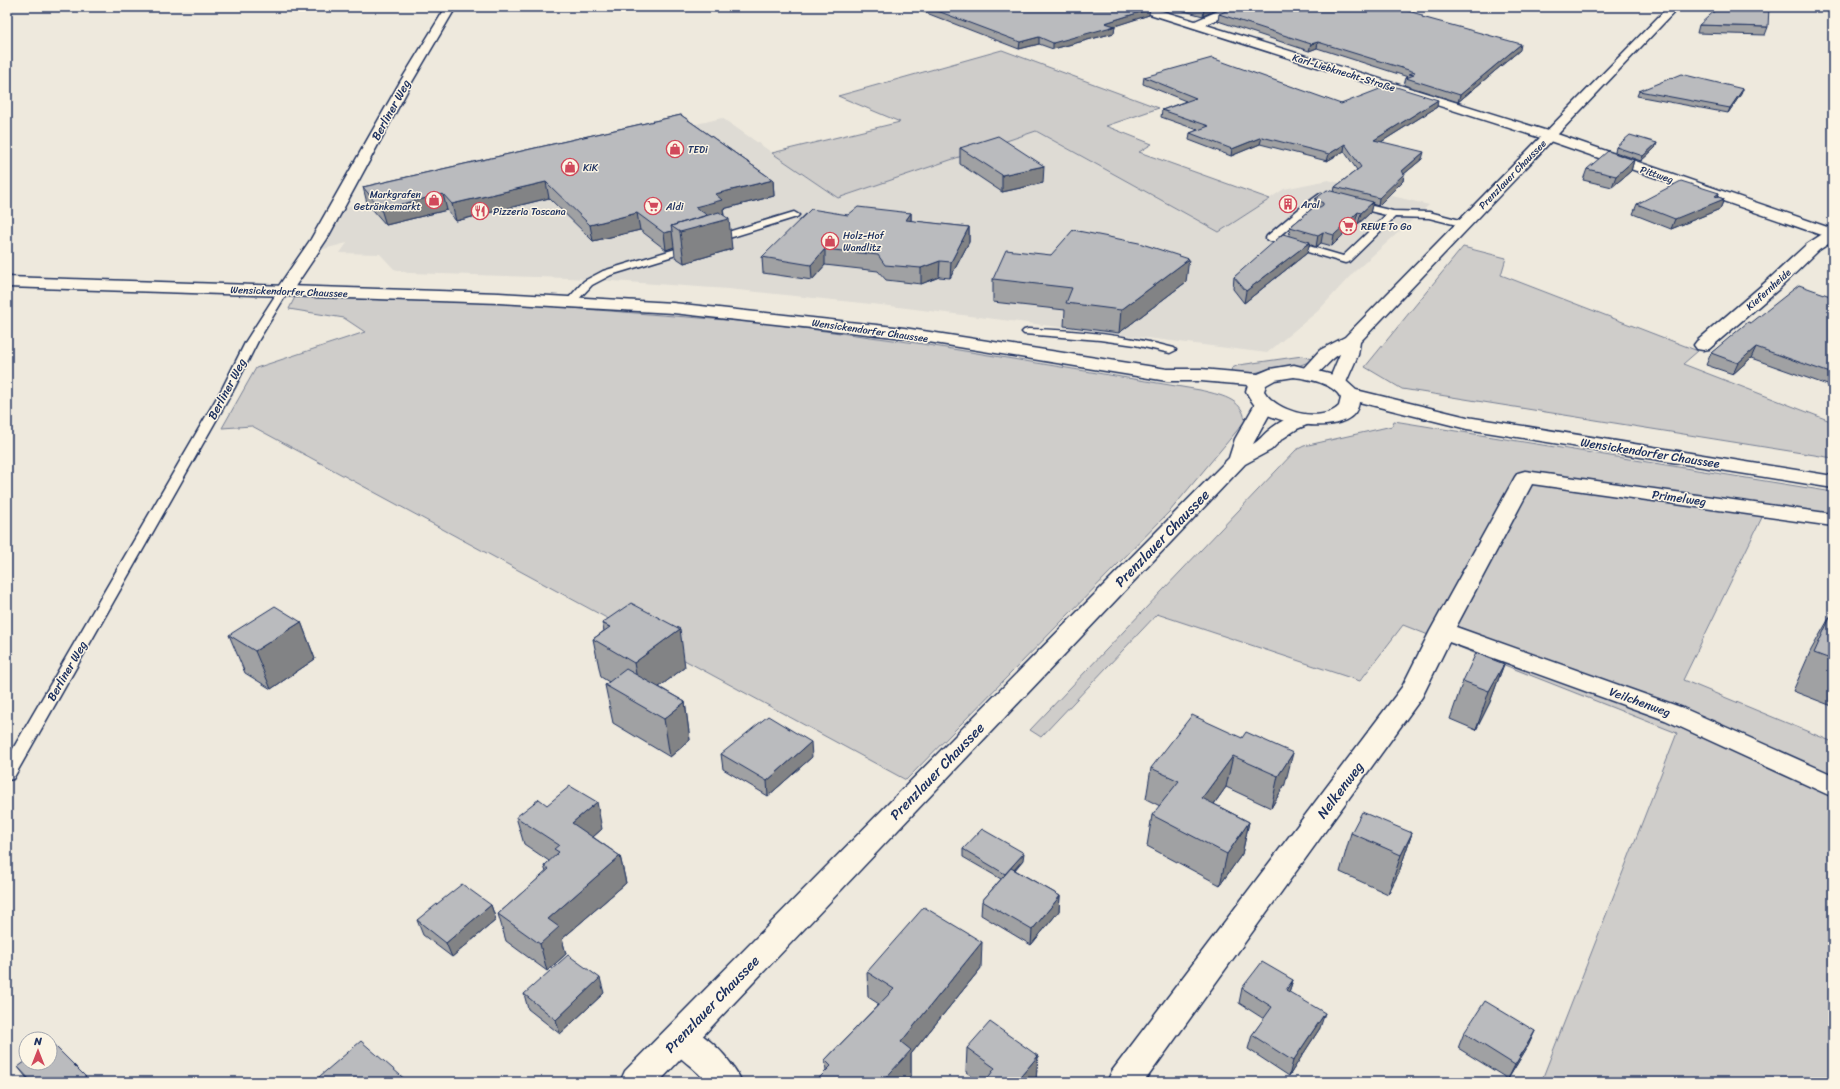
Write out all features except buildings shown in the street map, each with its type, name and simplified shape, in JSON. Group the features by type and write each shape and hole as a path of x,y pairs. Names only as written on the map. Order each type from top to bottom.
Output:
{"main road":[{"name":"Berliner Weg","path":"284,290 319,239 406,82 451,7"},
{"name":"Karl-Liebknecht-Straße","path":"1138,7 1549,136"},
{"path":"1196,25 1222,12 1238,7"},
{"name":"Prenzlauer Chaussee","path":"1308,373 1326,354 1351,341 1674,7"},
{"name":"Pittweg","path":"1549,136 1833,234"},
{"name":"Kiefernheide","path":"1704,345 1774,284 1813,247 1833,234"},
{"name":"Wensickendorfer Chaussee","path":"7,282 284,290 571,301 673,308 812,322 904,334 1167,376 1193,385 1260,395 1281,415 1302,420"},
{"path":"1302,420 1333,418 1343,397 1351,341"},
{"path":"1260,395 1280,372 1308,373 1343,397"},
{"name":"Prenzlauer Chaussee","path":"1238,460 1260,395"},
{"name":"Wensickendorfer Chaussee","path":"1343,397 1468,423 1833,482"},
{"name":"Prenzlauer Chaussee","path":"637,1082 1238,460 1264,446 1275,435 1290,425 1302,420"},
{"name":"Primelweg","path":"1525,477 1833,520"},
{"name":"Nelkenweg","path":"1124,1082 1413,691 1442,631 1525,477"},
{"name":"Veilchenweg","path":"1442,631 1674,714 1833,787"},
{"path":"680,1038 712,1064 725,1082"}],"lane":[{"path":"1393,214 1345,260 1271,238 1321,196 1393,214 1429,215 1465,224"},
{"path":"1302,211 1315,215"},
{"path":"571,301 588,283 607,273 794,215"},
{"name":"Berliner Weg","path":"7,774 229,387 252,341 284,290"},
{"path":"1028,332 1078,334 1143,342 1170,350"}],"shaded area":[{"path":"1002,50 1159,108 1106,126 1152,144 1139,152 1270,199 1219,232 1036,131 838,198 772,153 900,122 838,96"},
{"path":"722,118 838,198 1036,131 1219,232 1284,189 1328,180 1429,205 1353,273 1318,311 1267,353 890,306 728,289 569,278 408,273 394,269 380,254 340,253 347,243 320,250 345,207"},
{"path":"1463,247 1506,258 1501,275 1698,351 1683,364 1833,422 1833,458 1402,389 1365,367"},
{"path":"295,297 520,304 764,323 916,343 1200,390 1222,396 1235,402 1240,407 1245,421 1170,511 906,780 252,426 222,428 256,368 365,332 344,318 289,309"},
{"path":"1302,356 1314,360 1298,366 1273,368 1251,374 1230,373 1232,368 1239,365"},
{"path":"1394,421 1833,492 1833,516 1767,507 1683,680 1833,742 1833,1082 1541,1082 1677,733 1403,625 1360,681 1157,614 1041,737 1030,730 1296,450 1304,446 1392,426"}],"place":[{"name":"TEDi","path":"675,149"},
{"name":"KiK","path":"570,167"},
{"name":"Markgrafen Getränkemarkt","path":"434,200"},
{"name":"Aral","path":"1288,204"},
{"name":"Aldi","path":"653,206"},
{"name":"Pizzeria Toscana","path":"480,211"},
{"name":"REWE To Go","path":"1348,226"},
{"name":"Holz-Hof Wandlitz","path":"830,241"}]}
